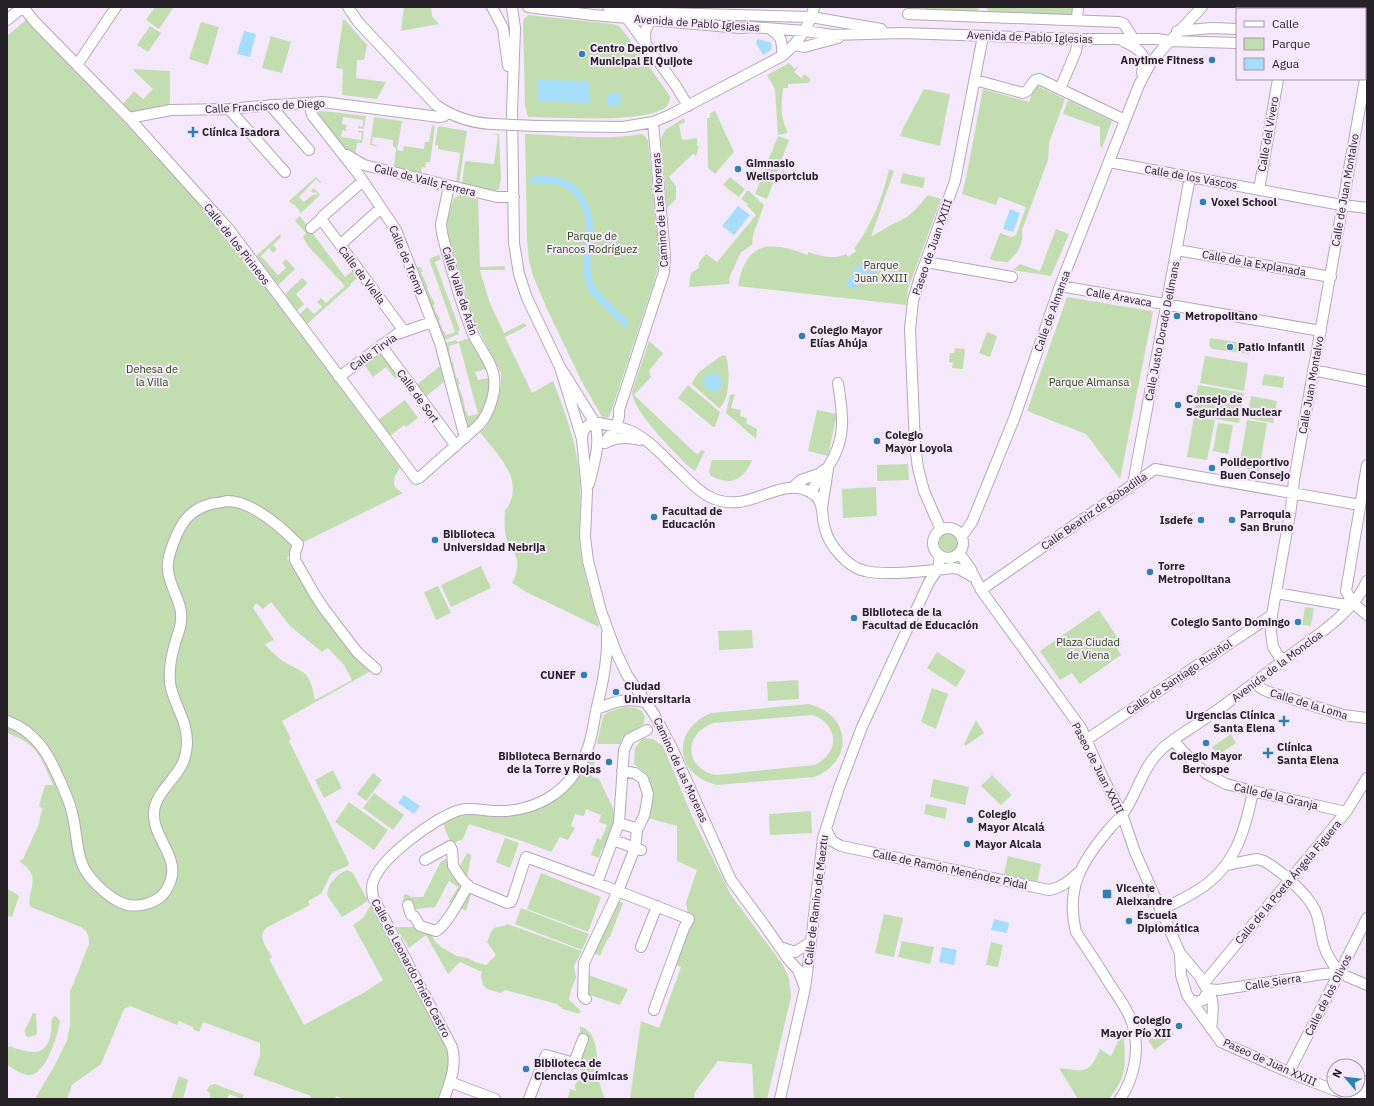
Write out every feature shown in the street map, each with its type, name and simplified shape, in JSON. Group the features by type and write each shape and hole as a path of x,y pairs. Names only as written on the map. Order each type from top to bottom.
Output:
{"street":[{"path":"7,20 23,7"},
{"name":"Calle de los Pirineos","path":"23,7 129,118 228,228 416,479"},
{"path":"77,65 116,7"},
{"path":"348,7 358,22 419,88 436,105 448,113 467,121 480,124 623,127 653,122 670,115 782,56 795,45 805,31 814,7"},
{"path":"492,7 503,28 506,40 512,111"},
{"path":"512,7 515,28 512,111 514,243 519,274 527,298 560,367 600,423"},
{"name":"Avenida de Pablo Iglesias","path":"528,7 627,18 741,28 805,31 832,35 902,33 1078,39 1157,39 1169,41 1236,43"},
{"name":"Avenida de Pablo Iglesias","path":"608,7 661,13 811,18 902,33"},
{"path":"1077,18 1078,7"},
{"name":"Calle de Almansa","path":"962,536 972,522 1014,419 1060,286 1139,85 1150,64 1179,30 1202,7"},
{"path":"619,8 676,86 688,106"},
{"path":"908,14 1119,22 1124,24 1134,40"},
{"path":"646,45 644,34 651,20"},
{"name":"Avenida de Pablo Iglesias","path":"1157,39 1179,30 1212,28 1236,29"},
{"name":"Avenida de Pablo Iglesias","path":"770,29 778,34 781,39 782,56"},
{"name":"Avenida de Pablo Iglesias","path":"795,45 804,47 851,34"},
{"name":"Paseo de Juan XXIII","path":"940,530 924,491 918,468 915,444 910,329 913,301 955,181 976,80 983,36"},
{"path":"1060,89 1076,51 1078,39"},
{"name":"Calle de Almansa","path":"1122,40 1143,54 1144,64 1139,85"},
{"path":"976,80 1021,93 1027,91 1037,79 1125,120"},
{"name":"Calle del Vivero","path":"1259,190 1278,80"},
{"name":"Calle de Juan Montalvo","path":"1330,277 1365,80"},
{"name":"Calle Francisco de Diego","path":"129,118 171,110 229,109 322,102 340,103 439,117 448,113"},
{"name":"Calle de Valls Ferrera","path":"309,103 312,115 340,151 358,168 497,197 514,197"},
{"path":"270,106 309,150"},
{"path":"229,109 286,172"},
{"name":"Camino de Las Moreras","path":"586,491 601,446 613,433 663,278 665,264 653,122"},
{"name":"Calle de los Vascos","path":"1109,162 1259,190 1367,208"},
{"name":"Calle de Tremp","path":"358,168 363,181 396,230 440,343 465,438"},
{"name":"Calle Justo Dorado Dellmans","path":"1133,484 1190,177"},
{"path":"311,228 363,181"},
{"name":"Calle Valle de Arán","path":"416,479 480,424 487,414 494,388 494,377 492,371 469,324 442,233 441,224 449,186"},
{"path":"340,245 381,208"},
{"name":"Calle de Viella","path":"322,219 404,331"},
{"name":"Calle de la Explanada","path":"1177,250 1330,277"},
{"path":"926,262 1012,277"},
{"name":"Calle Juan Montalvo","path":"1282,661 1273,647 1271,633 1272,615 1330,277"},
{"name":"Calle Aravaca","path":"1060,286 1321,331"},
{"name":"Calle Tirvia","path":"339,377 392,337 404,331 432,322"},
{"name":"Calle de Sort","path":"381,345 456,446"},
{"name":"Camino de Las Moreras","path":"560,367 582,439 586,491 585,537 588,561 598,599 616,652 627,675 654,714 672,748 731,880 798,970 805,988"},
{"path":"1313,370 1367,381"},
{"path":"812,494 819,478 828,467 836,452 842,431 841,404 838,382"},
{"path":"620,412 629,430"},
{"name":"Camino de Las Moreras","path":"601,446 598,430 600,423 612,420 620,412"},
{"path":"650,444 636,439 625,438 616,439 601,446 588,446 582,439 583,431 588,425 600,423 629,430 650,444 693,485 710,496 722,501 746,501 780,489 793,487 812,494 819,501 822,508 825,529 836,551 850,564 864,571 877,573 913,572 952,568 959,569 975,578"},
{"path":"1367,465 1346,591 1353,603 1367,614"},
{"path":"822,508 828,467"},
{"path":"793,487 801,480 819,474 828,467"},
{"name":"Calle Beatriz de Bobadilla","path":"981,590 1154,469 1360,506"},
{"path":"812,494 826,477"},
{"path":"7,721 17,725 30,734 52,761 70,805 74,818 81,860 88,875 107,894 123,904 131,906 147,904 163,895 171,878 172,868 170,856 155,826 154,814 156,802 183,764 186,747 187,730 170,682 173,649 182,618 168,571 170,552 176,536 186,518 199,508 210,504 228,501 260,512 280,525 298,544 295,553 295,560 315,595 357,652 376,669"},
{"path":"950,528 959,532 962,536 963,545 959,553 950,558 936,552 933,542 934,537 940,530 950,528"},
{"name":"Paseo de Juan XXIII","path":"959,553 970,568 981,590 1081,728 1104,780 1122,814 1135,852 1180,953"},
{"name":"Calle de Ramiro de Maeztu","path":"780,1099 805,988 821,850 826,829 839,788 862,727 928,582 938,569 940,555"},
{"path":"913,572 928,582"},
{"name":"Avenida de la Moncloa","path":"1078,873 1132,799 1144,772 1158,752 1258,681 1334,622 1363,591 1367,581"},
{"path":"1276,593 1340,604 1353,603"},
{"name":"Calle de Santiago Rusiñol","path":"1086,740 1272,615"},
{"name":"Calle de Leonardo Prieto Castro","path":"444,1099 453,1071 454,1060 450,1042 373,897 372,884 374,878 399,848 452,813 461,810 497,811 525,808 554,795 566,783 579,768 586,754 591,737 605,669 608,642 607,626"},
{"name":"Calle de la Loma","path":"1258,681 1257,684 1260,687 1269,692 1343,715 1367,718"},
{"path":"597,709 625,699 646,702"},
{"path":"597,883 619,823 623,757 629,752 635,737 647,730"},
{"name":"Calle de la Granja","path":"1173,740 1191,760 1207,774 1226,784 1253,792 1346,812"},
{"path":"586,999 583,996 584,963 638,849 637,830 644,816 646,807 648,794 646,786 640,775 622,771"},
{"name":"Calle de la Poeta Ángela Figuera","path":"1205,986 1346,812 1367,778"},
{"path":"1160,910 1198,890 1216,876 1226,865 1233,855 1240,840 1253,792"},
{"path":"619,823 637,830"},
{"name":"Calle de Ramón Menéndez Pidal","path":"826,829 832,841 841,846 1049,890 1056,889 1063,885 1078,873"},
{"path":"613,840 638,849"},
{"path":"426,860 450,846 452,850 453,866 461,878 468,885 507,903 511,902 526,857 689,918 654,1010"},
{"path":"1226,865 1258,859 1264,861 1300,890 1316,911 1324,946 1339,973 1367,985"},
{"path":"1078,873 1072,904 1076,932 1125,1007 1133,1025 1136,1039 1135,1057 1127,1094 1120,1099"},
{"path":"408,905 411,915 414,916 420,926 436,931 442,926 468,885"},
{"path":"641,947 657,906"},
{"name":"Calle de los Olivos","path":"1289,1072 1367,918"},
{"path":"780,947 795,952 811,942"},
{"path":"1180,953 1182,975 1188,996 1197,1002 1203,1000 1205,986"},
{"path":"1180,953 1200,977 1212,999 1211,1029"},
{"name":"Calle Sierra","path":"1205,986 1218,990 1323,974 1339,973"},
{"path":"1188,996 1187,986 1192,981 1199,980 1205,986"},
{"name":"Paseo de Juan XXIII","path":"1188,996 1211,1029 1225,1045 1326,1087"},
{"path":"529,1099 546,1055 574,1064 583,1039"},
{"path":"450,1082 495,1099"}],"green space":[{"path":"155,7 174,7 159,29 146,20"},
{"path":"404,7 431,7 432,16 439,24 401,31"},
{"path":"925,7 978,7 979,13 925,11"},
{"path":"986,7 1075,7 1072,18 989,13"},
{"name":"Centro Deportivo Municipal El Quijote","path":"529,15 613,24 619,26 670,96 668,105 655,112 640,116 621,118 528,117 525,106 523,21"},
{"name":"Dehesa de la Villa","path":"26,20 131,129 222,229 400,468 394,478 394,485 403,493 304,542 294,545 292,552 287,558 371,671 282,721 291,739 289,741 349,863 348,866 333,872 321,894 308,901 310,905 266,928 262,935 272,957 269,959 304,1025 365,992 383,980 353,925 363,918 371,904 447,1046 449,1061 448,1067 438,1099 345,1099 336,1096 335,1099 310,1099 311,1096 253,1075 260,1056 260,1043 203,1022 199,1032 193,1029 193,1027 179,1021 177,1025 130,1006 124,1009 101,1064 72,1085 67,1099 35,1099 56,1063 67,1040 70,1025 70,992 89,941 87,932 81,927 31,907 29,903 33,880 32,875 26,866 19,861 23,859 39,824 43,809 39,806 45,785 53,785 45,766 32,747 18,737 7,733 7,36","holes":["271,602 290,626 322,652 328,648 344,665 352,680 315,700 309,679 305,674 281,660 265,644 274,640 253,608 256,603 263,609"]},
{"path":"343,20 345,20 367,45 364,60 357,60 356,78 386,82 377,99 342,95 343,69 336,68"},
{"path":"201,22 219,27 208,65 189,59"},
{"path":"150,26 161,33 148,52 137,45"},
{"path":"271,36 291,42 282,73 262,68"},
{"path":"789,63 795,69 797,66 798,67 794,72 801,78 805,74 811,80 808,83 788,84 788,88 783,88 782,111 788,133 778,135 775,89 767,75"},
{"path":"134,69 170,71 170,107 131,113 123,104 134,91 143,99 153,89 134,71"},
{"path":"1036,85 1065,99 1049,143 1048,160 1022,230 1020,248 1008,262 995,261 990,259 1000,233 1011,237 1016,235 1026,207 999,197 996,205 962,194 983,89 1029,102"},
{"path":"924,89 950,94 940,146 900,136"},
{"path":"1068,100 1112,121 1102,148 1100,145 1100,127 1063,114"},
{"path":"319,111 366,116 364,129 358,128 358,126 363,127 363,120 343,117 342,124 347,125 345,129 346,131 342,130 341,137 361,140 362,133 358,131 364,131 362,143 357,143 355,157 349,153 318,115"},
{"path":"715,111 734,152 715,174 708,168 707,118 710,118 710,113"},
{"path":"374,117 402,121 397,150 403,151 404,146 424,149 425,142 429,142 432,125 435,126 430,162 426,162 425,168 422,167 421,174 394,167 396,148 393,147 393,140 373,137 372,144 377,145 370,145"},
{"path":"684,118 685,122 679,125 682,140 697,138 697,146 699,146 696,156 693,154 669,177 676,186 676,199 667,208 661,139 665,130"},
{"path":"438,126 467,131 459,184 456,183 460,153 438,149 438,145 435,145"},
{"path":"490,134 499,134 501,179 499,189 493,192 462,184 465,161 494,164 498,135"},
{"name":"Parque de Francos Rodríguez","path":"525,134 613,137 642,134 648,141 659,254 658,267 608,418 602,417 582,382 533,276 529,260 527,240"},
{"path":"778,136 789,140 767,199 755,194"},
{"name":"Parque Juan XXIII","path":"889,169 894,171 871,237 907,217 928,195 941,199 908,289 906,305 738,286 747,260 754,252 762,248 783,247 808,255 808,252 832,257 846,254 848,257 856,251 854,249 866,231 876,211"},
{"path":"903,173 925,178 923,188 900,183"},
{"path":"316,177 321,182 320,183 316,179 299,197 304,202 314,194 316,196 317,194 315,192 313,193 311,191 314,188 320,195 301,213 294,204 293,205 289,201"},
{"path":"730,177 745,189 739,197 723,185"},
{"path":"748,190 764,205 753,235 752,245 741,252 730,276 729,284 689,287 691,273 699,268 699,262 706,254 717,262 756,215 747,206 748,204 741,199"},
{"path":"460,195 478,199 480,267 505,266 505,270 480,270 489,301 504,333 524,323 527,326 505,337 532,393 553,381 567,418 579,470 580,550 599,627 528,593 512,583 516,572 517,560 507,539 505,529 505,510 512,497 512,479 504,462 480,432 486,427 494,412 501,385 501,373 474,321 448,235 447,219 454,198"},
{"path":"300,216 345,277 354,270 359,277 307,324 300,314 307,307 314,314 322,307 317,302 321,298 326,303 345,286 308,246 303,237 306,233 295,221"},
{"path":"1056,229 1069,234 1051,276 1013,270 1020,264 1040,271"},
{"path":"280,234 281,237 273,245 277,249 273,253 269,248 261,256 278,275 286,268 282,263 286,259 295,269 278,285 256,256"},
{"path":"439,255 441,259 435,262 460,330 458,331 459,334 444,340 417,267 421,267 423,272 421,272 435,304 433,305 443,331 446,335 455,332 429,259"},
{"path":"302,278 308,283 296,294 304,304 297,311 285,294"},
{"name":"Parque Almansa","path":"1067,297 1153,312 1120,479 1086,434 1027,411"},
{"path":"987,332 997,336 990,357 979,353"},
{"path":"470,338 486,369 475,372 478,380 489,378 490,382 486,401 481,414 474,423 469,426 467,425 445,343 456,340 457,342","holes":["459,343 478,414 468,416 466,412 464,401 458,385 460,384 458,378 456,378 449,351 449,346"]},
{"name":"Patio infantil","path":"1210,338 1250,344 1249,354 1212,349 1209,345"},
{"path":"649,341 663,353 649,371 651,377 634,395 694,452 698,454 701,450 705,451 695,471 688,466 655,431 639,410 634,400 632,392"},
{"path":"955,348 965,349 963,369 952,368 953,363 949,362 950,353 954,353"},
{"path":"380,350 400,376 395,379 386,367 373,377 363,363"},
{"path":"723,355 726,356 729,375 728,390 724,402 719,408 692,384 700,372"},
{"path":"1205,356 1248,363 1244,391 1200,383"},
{"path":"440,366 444,382 424,398 415,386"},
{"path":"1264,374 1284,377 1283,388 1262,385"},
{"path":"688,385 720,412 715,427 678,398"},
{"path":"1198,385 1244,393 1239,423 1193,415"},
{"path":"735,394 731,408 741,410 740,416 747,418 746,423 757,429 756,439 726,413 730,395"},
{"path":"1251,396 1277,401 1273,423 1247,418"},
{"path":"405,400 418,418 406,427 404,425 390,436 378,420"},
{"path":"817,410 837,414 828,456 808,451"},
{"path":"1194,417 1215,420 1207,460 1187,457"},
{"path":"1247,420 1267,423 1259,471 1239,467"},
{"path":"1218,423 1233,425 1228,454 1213,451"},
{"path":"712,460 752,460 744,474 737,479 729,481 711,476 709,471"},
{"path":"908,464 909,480 877,481 877,465"},
{"path":"876,487 877,516 843,518 842,489"},
{"path":"949,532 956,535 959,542 956,549 949,552 942,549 939,542 942,535"},
{"path":"481,566 491,588 451,607 441,585"},
{"path":"438,586 451,613 436,620 424,592"},
{"path":"1305,607 1314,608 1311,626 1302,625"},
{"name":"Plaza Ciudad de Viena","path":"1099,610 1122,644 1117,648 1121,655 1080,684 1072,673 1060,680 1040,651"},
{"path":"752,630 753,648 719,650 718,631"},
{"path":"937,652 966,671 956,687 927,668"},
{"path":"798,680 799,699 768,701 767,682"},
{"path":"932,688 948,694 936,729 921,722"},
{"path":"809,704 823,710 833,718 840,728 843,739 842,750 827,770 814,777 717,785 703,780 692,772 686,762 683,752 684,741 689,730 698,721 711,713","holes":["813,715 828,725 832,732 832,747 829,754 815,765 716,775 705,771 698,766 693,759 691,750 697,734 704,728 714,723"]},
{"path":"624,707 636,708 642,711 645,717 643,725 622,738 620,744 597,744 603,716 608,712"},
{"path":"976,720 984,733 965,746 964,744"},
{"path":"1231,734 1236,743 1218,755 1212,747"},
{"path":"643,738 653,739 663,746 695,823 731,895 783,965 789,978 791,997 767,1099 754,1099 752,1064 718,1061 695,1092 694,1099 630,1099 641,1021 659,1028 681,967 675,964 690,926 686,903 697,870 677,861 677,826 648,818 649,776 634,764 635,748"},
{"path":"594,751 596,754 592,777 599,779 613,808 615,818 599,858 591,855 597,838 601,840 607,825 599,822 601,815 586,809 584,816 575,814 571,826 575,828 568,840 560,837 551,852 469,824 463,839 451,844 443,824 464,814 505,817 516,816 537,809 547,804 565,791 573,783 588,763"},
{"path":"333,770 342,788 324,798 315,780"},
{"path":"373,773 382,780 366,801 357,794"},
{"path":"992,775 1012,795 1001,805 981,786"},
{"path":"933,779 969,787 965,805 930,797"},
{"path":"374,793 404,815 393,830 363,808"},
{"path":"349,802 388,830 374,850 335,822"},
{"path":"926,804 947,808 945,819 924,814"},
{"path":"811,811 812,833 770,835 769,814"},
{"path":"505,838 519,843 510,868 496,862"},
{"path":"467,853 471,855 467,879 472,892 466,911 449,902 458,887 449,881 435,907 406,910 403,901 404,895 407,894 411,897 423,897 440,863 445,859 449,861 456,873"},
{"path":"1008,856 1041,864 1037,882 1004,874"},
{"path":"347,870 353,873 368,901 342,917 327,895 333,880 339,874"},
{"path":"541,873 601,897 588,932 527,909"},
{"path":"7,889 19,896 12,917 7,916"},
{"path":"616,901 623,903 610,937 608,938 600,956 593,953"},
{"path":"521,908 589,934 582,950 515,924"},
{"path":"884,914 903,918 894,957 875,953"},
{"path":"507,924 582,951 574,966 576,978 569,1000 581,1011 579,1014 563,1009 557,1004 505,990 501,993 487,989 483,985 481,975 482,972 460,962 448,974 426,935 409,948 396,927 416,927 431,934 441,947 457,956 468,958 486,965 496,955 487,942 491,931 494,928"},
{"path":"902,941 934,947 930,964 898,957"},
{"path":"991,942 1003,945 998,967 986,965"},
{"path":"585,974 628,989 620,1005 587,994"},
{"path":"33,1013 36,1014 37,1033 36,1035 29,1037 26,1036 25,1030"},
{"path":"55,1016 60,1021 57,1035 50,1053 41,1068 36,1073 27,1075 18,1072 7,1065 7,1050 9,1046 29,1052 36,1052 46,1047 51,1032 52,1019"},
{"path":"580,1026 592,1035 595,1042 599,1081 605,1099 568,1098 570,1089 576,1091 575,1086 582,1069 575,1066 583,1039 578,1037"},
{"path":"1167,1027 1174,1035 1155,1050 1148,1041"},
{"path":"1122,1033 1124,1036 1125,1062 1120,1083 1115,1091 1109,1099 1078,1099 1059,1068 1075,1070 1085,1069 1093,1063 1100,1049 1111,1056"},
{"path":"179,1076 188,1080 183,1099 171,1099"},
{"path":"215,1084 244,1095 242,1099 229,1094 227,1099 210,1099 210,1094 207,1090 210,1085"}],"water":[{"path":"244,31 256,34 250,57 237,54"},
{"path":"757,39 770,42 772,45 771,50 763,55 756,43"},
{"path":"538,80 589,81 589,103 537,101"},
{"path":"608,93 621,93 620,106 608,105"},
{"path":"738,206 750,215 734,235 722,226"},
{"path":"1010,209 1020,213 1013,232 1003,229"},
{"path":"858,264 874,273 867,284 863,275 860,275 861,278 857,289 845,286"},
{"path":"713,373 719,376 722,382 719,388 713,391 707,388 704,382 707,376"},
{"path":"404,795 420,806 414,814 398,803"},
{"path":"994,919 1009,923 1007,933 991,930"},
{"path":"942,947 957,950 954,965 939,962"}],"waterway":[{"path":"534,180 554,180 566,184 571,187 580,197 588,214 589,232 587,267 590,284 596,294 625,323"}],"place":[{"name":"Centro Deportivo Municipal El Quijote","path":"582,54"},
{"name":"Anytime Fitness","path":"1212,60"},
{"name":"Clínica Isadora","path":"193,132"},
{"name":"Gimnasio Wellsportclub","path":"738,169"},
{"name":"Voxel School","path":"1203,202"},
{"name":"Metropolitano","path":"1177,316"},
{"name":"Colegio Mayor Elías Ahúja","path":"802,336"},
{"name":"Patio infantil","path":"1230,347"},
{"name":"Consejo de Seguridad Nuclear","path":"1178,405"},
{"name":"Colegio Mayor Loyola","path":"877,441"},
{"name":"Polideportivo Buen Consejo","path":"1212,468"},
{"name":"Facultad de Educación","path":"654,517"},
{"name":"Isdefe","path":"1201,520"},
{"name":"Parroquia San Bruno","path":"1232,520"},
{"name":"Biblioteca Universidad Nebrija","path":"435,540"},
{"name":"Torre Metropolitana","path":"1150,572"},
{"name":"Biblioteca de la Facultad de Educación","path":"854,618"},
{"name":"Colegio Santo Domingo","path":"1298,622"},
{"name":"CUNEF","path":"584,675"},
{"name":"Ciudad Universitaria","path":"616,692"},
{"name":"Urgencias Clínica Santa Elena","path":"1284,721"},
{"name":"Colegio Mayor Berrospe","path":"1206,743"},
{"name":"Clínica Santa Elena","path":"1268,753"},
{"name":"Biblioteca Bernardo de la Torre y Rojas","path":"609,762"},
{"name":"Colegio Mayor Alcalá","path":"970,820"},
{"name":"Mayor Alcala","path":"967,844"},
{"name":"Vicente Aleixandre","path":"1107,894"},
{"name":"Escuela Diplomática","path":"1129,921"},
{"name":"Colegio Mayor Pío XII","path":"1179,1026"},
{"name":"Biblioteca de Ciencias Químicas","path":"526,1069"}]}
